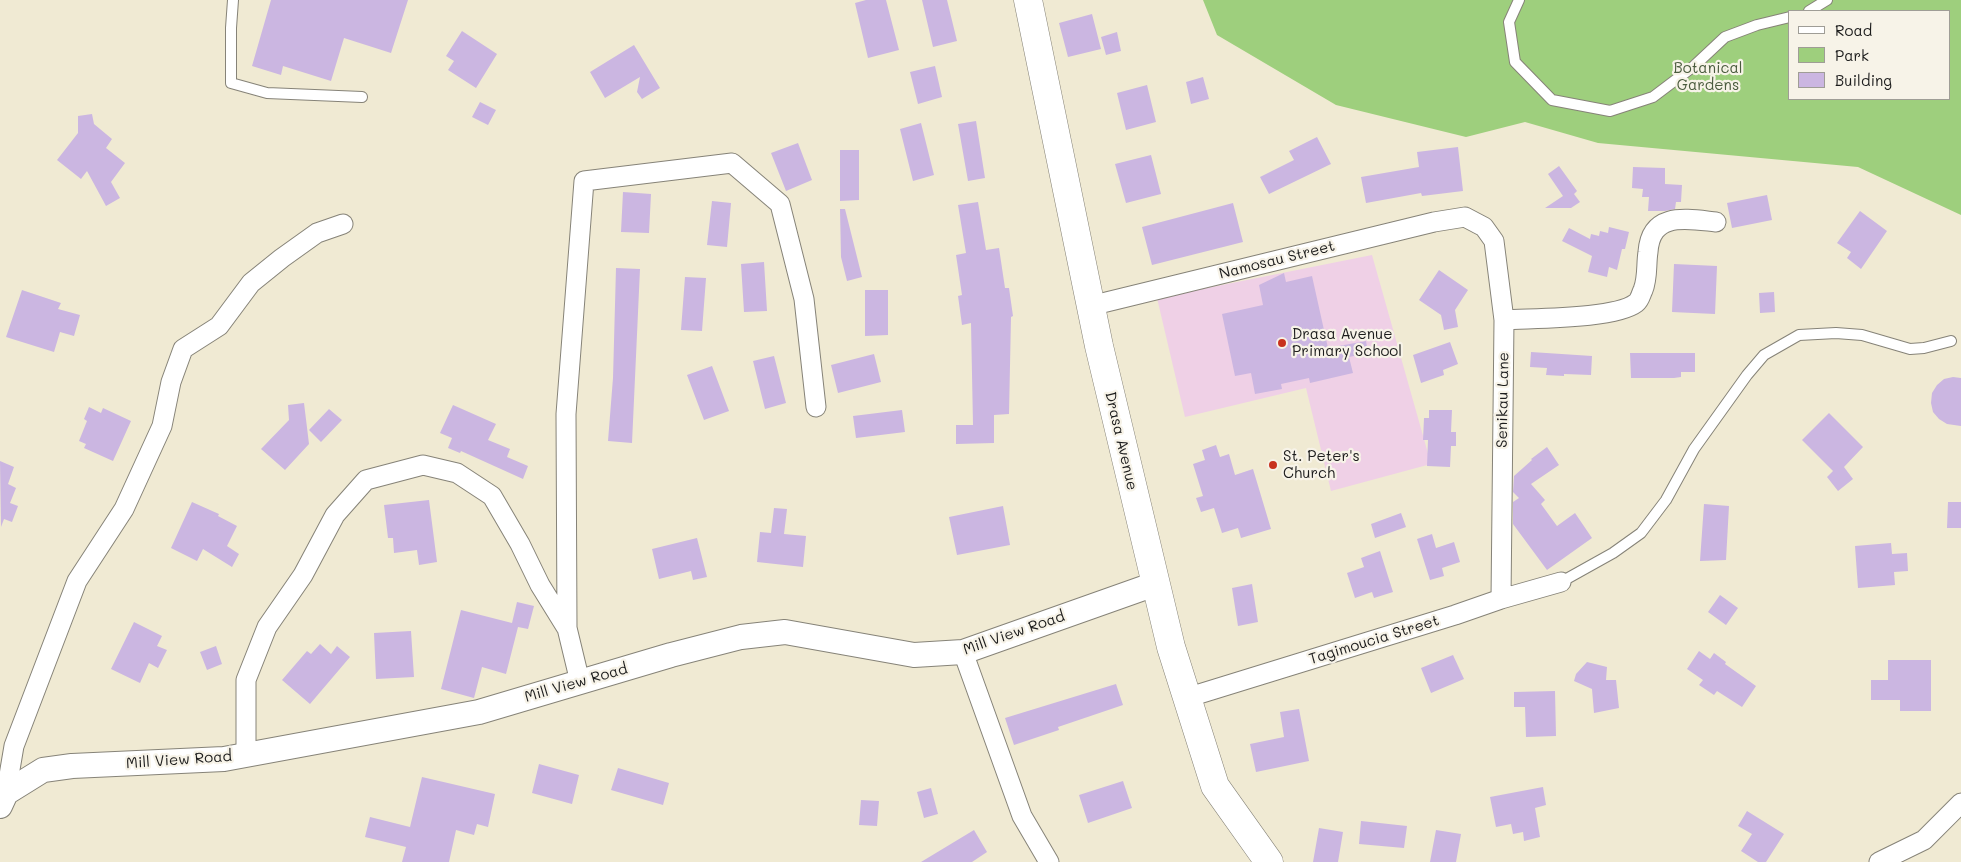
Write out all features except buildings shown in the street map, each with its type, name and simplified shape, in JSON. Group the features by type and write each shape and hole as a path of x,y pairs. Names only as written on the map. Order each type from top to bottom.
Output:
{"highway":[{"name":"Drasa Avenue","path":"1028,0 1090,306 1155,584 1186,698 1215,786 1269,862"}],"street":[{"path":"580,682 567,628 566,414 584,181 732,163 780,204 804,299 816,407"},
{"name":"Namosau Street","path":"1090,306 1434,222 1465,217"},
{"name":"Senikau Lane","path":"1465,217 1484,227 1494,241 1504,320 1501,599"},
{"path":"1504,320 1622,311 1638,302 1645,284 1651,236 1660,224 1679,219 1716,222"},
{"path":"3,799 14,746 77,581 124,509 162,426 171,382 183,349 219,326 251,283 282,258 317,233 343,224"},
{"path":"246,755 246,680 267,627 303,575 335,515 366,480 423,465 457,473 492,496 520,544 540,585 567,628"},
{"name":"Tagimoucia Street","path":"1186,698 1455,616 1501,599 1562,582"},
{"name":"Mill View Road","path":"3,799 43,770 72,766 224,759 480,712 741,637 785,632 914,655 963,652 1155,584"},
{"path":"963,652 1022,816 1049,862"},
{"path":"1879,862 1924,840 1961,803"}],"lane":[{"path":"233,0 231,83 267,93 362,97"},
{"path":"1519,0 1509,22 1515,62 1552,100 1610,111 1653,97 1694,66 1725,36 1757,25 1788,17"},
{"path":"1811,10 1827,0"},
{"path":"1562,582 1612,553 1641,533 1666,500 1694,449 1747,375 1764,355 1799,335 1836,333 1862,335 1910,349 1951,341"}],"shaded area":[{"name":"Drasa Avenue Primary School","path":"1372,255 1431,464 1331,491 1306,388 1185,417 1157,298"}],"green space":[{"name":"Botanical Gardens","path":"1203,0 1961,0 1961,215 1858,167 1598,143 1525,122 1466,137 1336,105 1217,35"}],"place":[{"name":"Drasa Avenue Primary School","path":"1282,343"},
{"name":"St. Peter's Church","path":"1273,465"}]}
